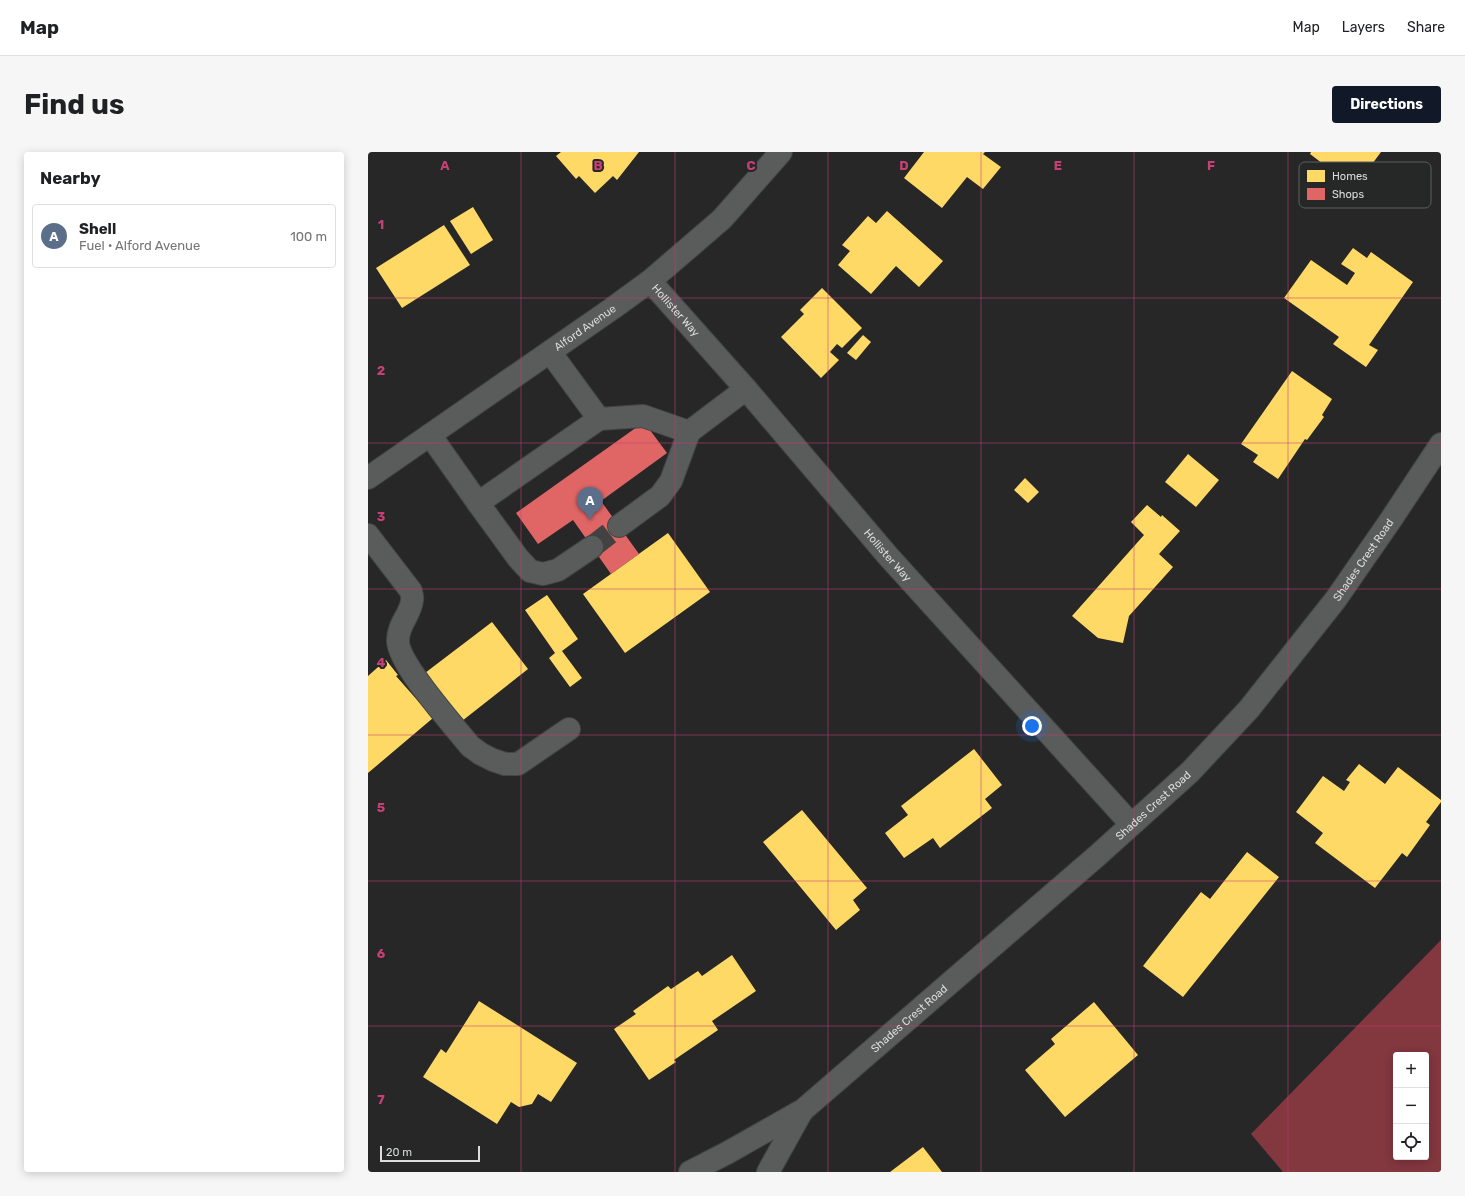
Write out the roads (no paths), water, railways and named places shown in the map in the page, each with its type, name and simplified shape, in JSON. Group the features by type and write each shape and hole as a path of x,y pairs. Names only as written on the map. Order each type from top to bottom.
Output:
{"street":[{"name":"Alford Avenue","path":"368,478 650,281 722,219 781,152"},
{"name":"Hollister Way","path":"650,281 746,389 888,556 1131,824"},
{"path":"550,352 598,419"},
{"path":"619,526 660,496 671,481 689,432 746,389"},
{"path":"478,503 598,419 643,416 689,432"},
{"path":"430,435 518,558 530,571 543,574 558,570 592,547"},
{"name":"Shades Crest Road","path":"690,1172 803,1110 1098,856 1131,824 1190,772 1249,709 1336,600 1441,444"},
{"path":"368,535 411,591 412,600 408,612 399,629 397,642 400,654 414,676 470,746 493,760 505,764 518,764 569,729"},
{"name":"Shades Crest Road","path":"768,1172 803,1110"}],"tunnel":[{"path":"592,547 619,526"}],"place":[{"name":"Shell","path":"590,520"}]}
